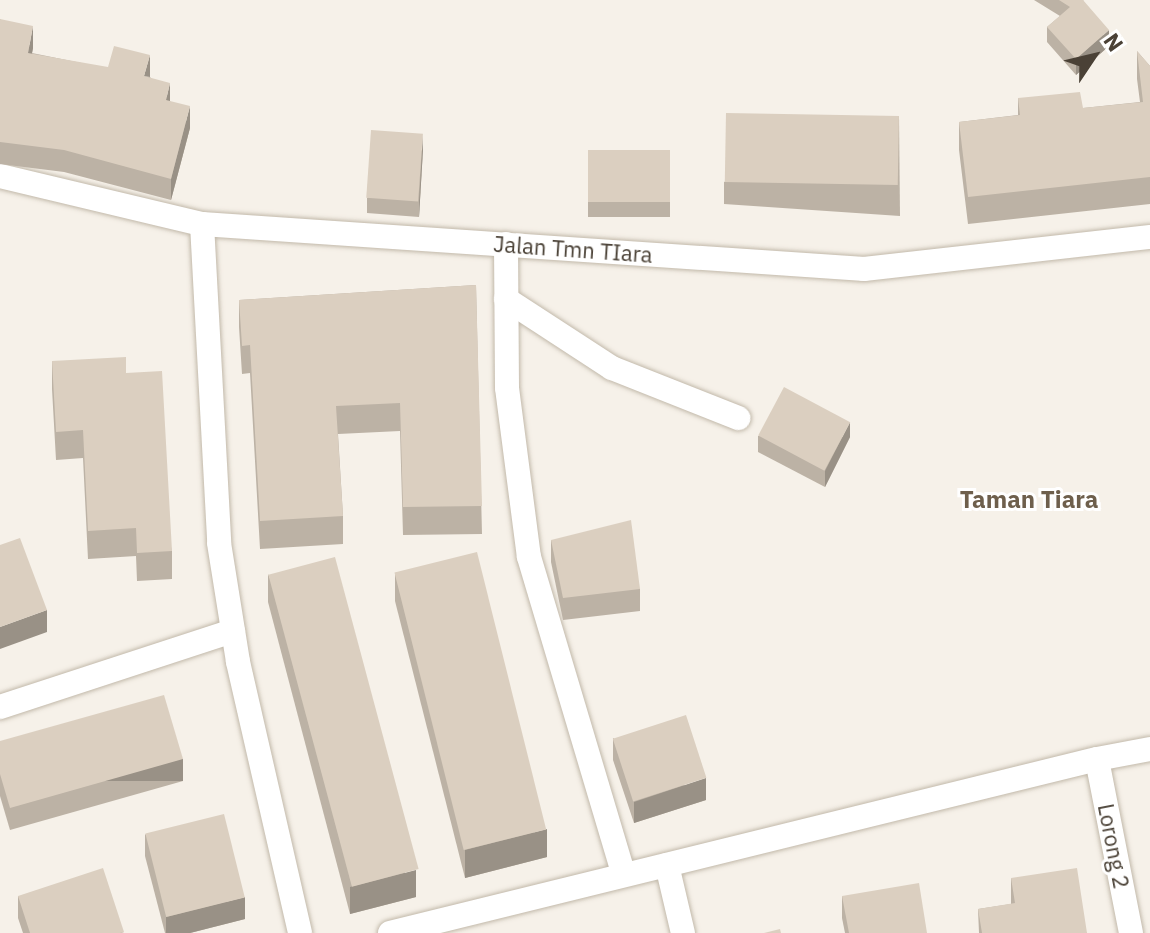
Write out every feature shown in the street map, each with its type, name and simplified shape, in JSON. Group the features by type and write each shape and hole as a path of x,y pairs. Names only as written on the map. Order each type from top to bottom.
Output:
{"street":[{"name":"Jalan Tmn TIara","path":"0,176 202,224 864,269 1150,237"},
{"path":"202,224 219,543 233,631 300,933"},
{"path":"506,244 513,468 529,557 623,873"},
{"path":"506,299 612,368 738,418"},
{"path":"0,707 233,631"},
{"path":"390,933 429,928 623,873 667,865 986,783 1150,749"},
{"name":"Lorong 2","path":"1097,759 1131,933"},
{"path":"667,865 683,933"}],"building":[{"path":"1059,0 1083,0 1109,30 1076,59 1047,27 1070,7"},
{"path":"0,19 33,26 28,53 108,67 114,46 150,55 144,76 170,83 166,100 190,106 171,179 64,150 0,142"},
{"path":"1137,51 1150,66 1150,177 968,197 959,122 1020,115 1018,98 1080,92 1083,108 1143,102"},
{"path":"726,113 899,116 898,185 725,182"},
{"path":"371,130 423,134 418,201 366,198"},
{"path":"588,150 670,150 670,202 588,202"},
{"path":"476,285 482,506 403,507 400,403 336,406 343,516 260,521 250,345 242,346 239,300"},
{"path":"126,357 126,373 162,371 172,551 137,553 136,528 88,531 83,430 56,432 52,361"},
{"path":"784,387 850,422 824,471 758,436"},
{"path":"631,520 640,589 563,598 551,540"},
{"path":"20,538 47,610 0,627 0,545"},
{"path":"477,552 546,830 464,850 395,573"},
{"path":"335,557 419,869 352,887 268,575"},
{"path":"164,695 183,759 10,808 0,774 0,741"},
{"path":"686,715 706,778 633,802 613,739"},
{"path":"224,814 245,897 166,917 145,834"},
{"path":"103,868 124,932 30,933 18,896"},
{"path":"1077,868 1087,933 982,933 978,909 1015,903 1011,878"},
{"path":"919,883 927,933 849,933 842,896"}],"district":[{"name":"Taman Tiara","path":"1029,500"}]}
